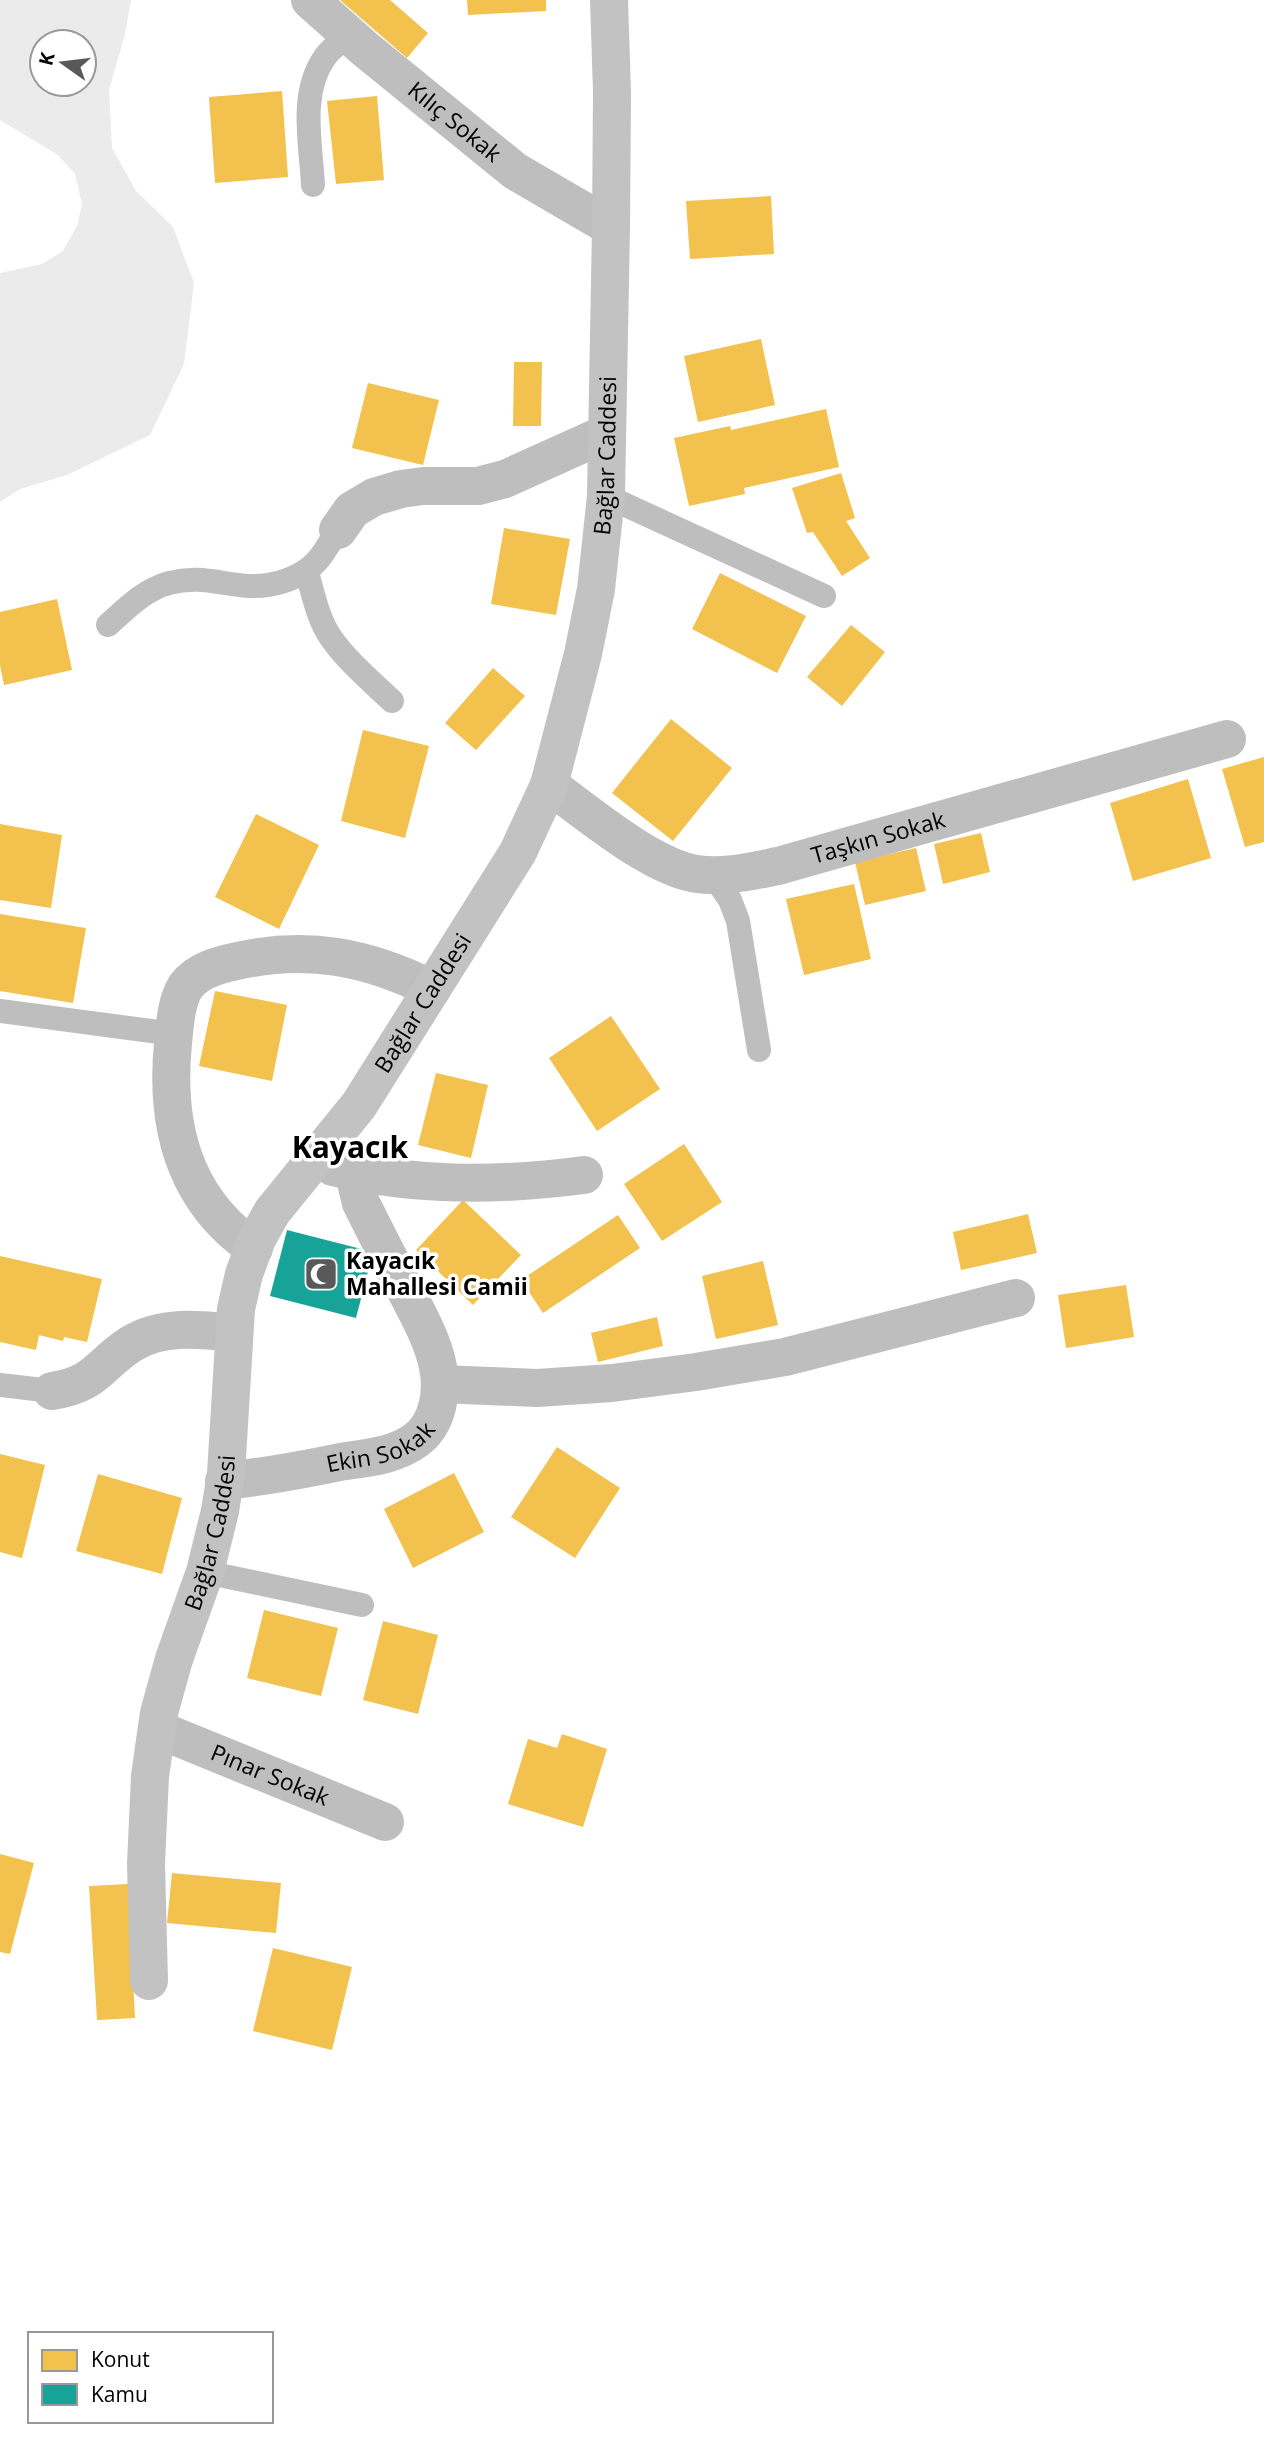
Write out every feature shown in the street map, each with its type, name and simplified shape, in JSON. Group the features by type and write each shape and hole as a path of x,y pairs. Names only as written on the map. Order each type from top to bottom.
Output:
{"street":[{"name":"Kılıç Sokak","path":"310,0 515,171 611,227"},
{"name":"Bağlar Caddesi","path":"149,1981 146,1864 150,1776 157,1730 174,1659 205,1572 220,1511 236,1309 254,1248 272,1212 359,1105 518,852 548,785 569,712 596,589 606,496 612,92 609,0"},
{"path":"338,530 352,510 374,497 424,486 478,486 492,483 607,433"},
{"name":"Taşkın Sokak","path":"548,785 659,862 684,871 713,875 778,866 1227,739"},
{"path":"254,1248 222,1221 206,1202 183,1160 176,1137 170,1085 174,1034 181,997 186,986 198,975 216,965 292,953 347,957 403,975 432,989"},
{"path":"314,1162 357,1173 454,1184 495,1184 584,1175"},
{"name":"Ekin Sokak","path":"224,1481 382,1455 416,1440 427,1430 438,1402 438,1366 421,1321 358,1198 357,1173"},
{"path":"440,1384 537,1388 612,1383 696,1372 785,1357 1016,1298"},
{"path":"52,1391 86,1382 130,1345 143,1338 192,1329 233,1333"},
{"name":"Pınar Sokak","path":"157,1730 385,1822"}],"lane":[{"path":"313,185 309,105 311,88 326,54 349,35"},
{"path":"606,496 824,596"},
{"path":"108,625 139,597 167,583 192,579 249,586 291,579 307,572 318,561 338,530"},
{"path":"307,572 316,607 330,636 351,662 392,701"},
{"path":"713,875 730,900 738,921 759,1050"},
{"path":"0,1011 174,1034"},
{"path":"0,1385 52,1391"},
{"path":"205,1572 362,1605"}],"shaded area":[{"path":"0,0 131,0 125,34 109,90 112,148 136,191 173,227 194,283 184,364 150,435 67,475 20,489 0,502 0,273 42,264 63,251 77,226 82,204 75,174 58,155 0,120"}],"building: Konut":[{"path":"340,0 390,0 428,33 407,58"},
{"path":"467,0 546,0 546,11 468,15"},
{"path":"282,91 288,177 215,183 209,97"},
{"path":"377,96 384,180 336,184 327,101"},
{"path":"771,196 774,254 690,259 686,201"},
{"path":"761,339 775,405 698,422 684,356"},
{"path":"514,362 542,362 541,426 513,426"},
{"path":"368,383 439,400 423,465 352,448"},
{"path":"826,409 839,467 744,488 745,494 689,506 674,438 730,426 731,430"},
{"path":"841,473 855,518 846,521 870,558 842,576 813,532 807,533 792,488"},
{"path":"504,528 570,539 556,615 491,604"},
{"path":"720,573 806,616 777,673 692,629"},
{"path":"57,599 72,670 4,685 0,665 0,612"},
{"path":"851,625 885,652 842,706 807,677"},
{"path":"493,668 525,696 476,750 445,723"},
{"path":"671,719 732,768 673,841 612,793"},
{"path":"363,730 429,746 405,838 341,821"},
{"path":"1264,757 1264,842 1245,847 1222,769"},
{"path":"1188,779 1211,858 1133,881 1110,803"},
{"path":"256,814 319,845 279,929 215,897"},
{"path":"0,824 62,835 51,908 0,900"},
{"path":"981,833 990,872 943,884 934,844"},
{"path":"916,848 926,891 865,905 855,862"},
{"path":"854,884 871,959 804,975 786,899"},
{"path":"0,914 86,928 73,1003 0,991"},
{"path":"215,991 287,1005 272,1081 199,1066"},
{"path":"611,1016 660,1089 597,1131 549,1058"},
{"path":"436,1073 488,1085 471,1158 418,1145"},
{"path":"684,1144 722,1202 662,1241 624,1184"},
{"path":"463,1200 521,1255 473,1305 416,1250"},
{"path":"1028,1214 1037,1253 961,1270 953,1232"},
{"path":"618,1215 640,1248 543,1313 521,1280"},
{"path":"0,1256 102,1279 87,1342 64,1337 63,1341 39,1335 36,1350 0,1342"},
{"path":"763,1261 778,1325 716,1339 702,1276"},
{"path":"1126,1285 1134,1337 1066,1348 1058,1295"},
{"path":"657,1317 663,1346 598,1362 591,1333"},
{"path":"557,1447 620,1488 575,1558 511,1517"},
{"path":"0,1454 45,1465 22,1558 0,1552"},
{"path":"454,1473 484,1532 413,1568 384,1509"},
{"path":"98,1474 182,1498 162,1574 76,1551"},
{"path":"264,1610 338,1628 321,1696 247,1678"},
{"path":"383,1621 438,1635 418,1714 363,1700"},
{"path":"562,1734 607,1749 583,1827 508,1804 528,1739 557,1748"},
{"path":"0,1854 34,1863 10,1954 0,1952"},
{"path":"172,1873 281,1883 276,1933 167,1923"},
{"path":"128,1884 135,2018 97,2020 89,1886"},
{"path":"273,1948 352,1967 332,2050 253,2031"}],"building: Kamu":[{"name":"Kayacık Mahallesi Camii","path":"287,1230 373,1252 356,1318 270,1296"}],"place":[{"name":"Kayacık Mahallesi Camii","path":"321,1274"}],"district":[{"name":"Kayacık","path":"350,1148"}]}
